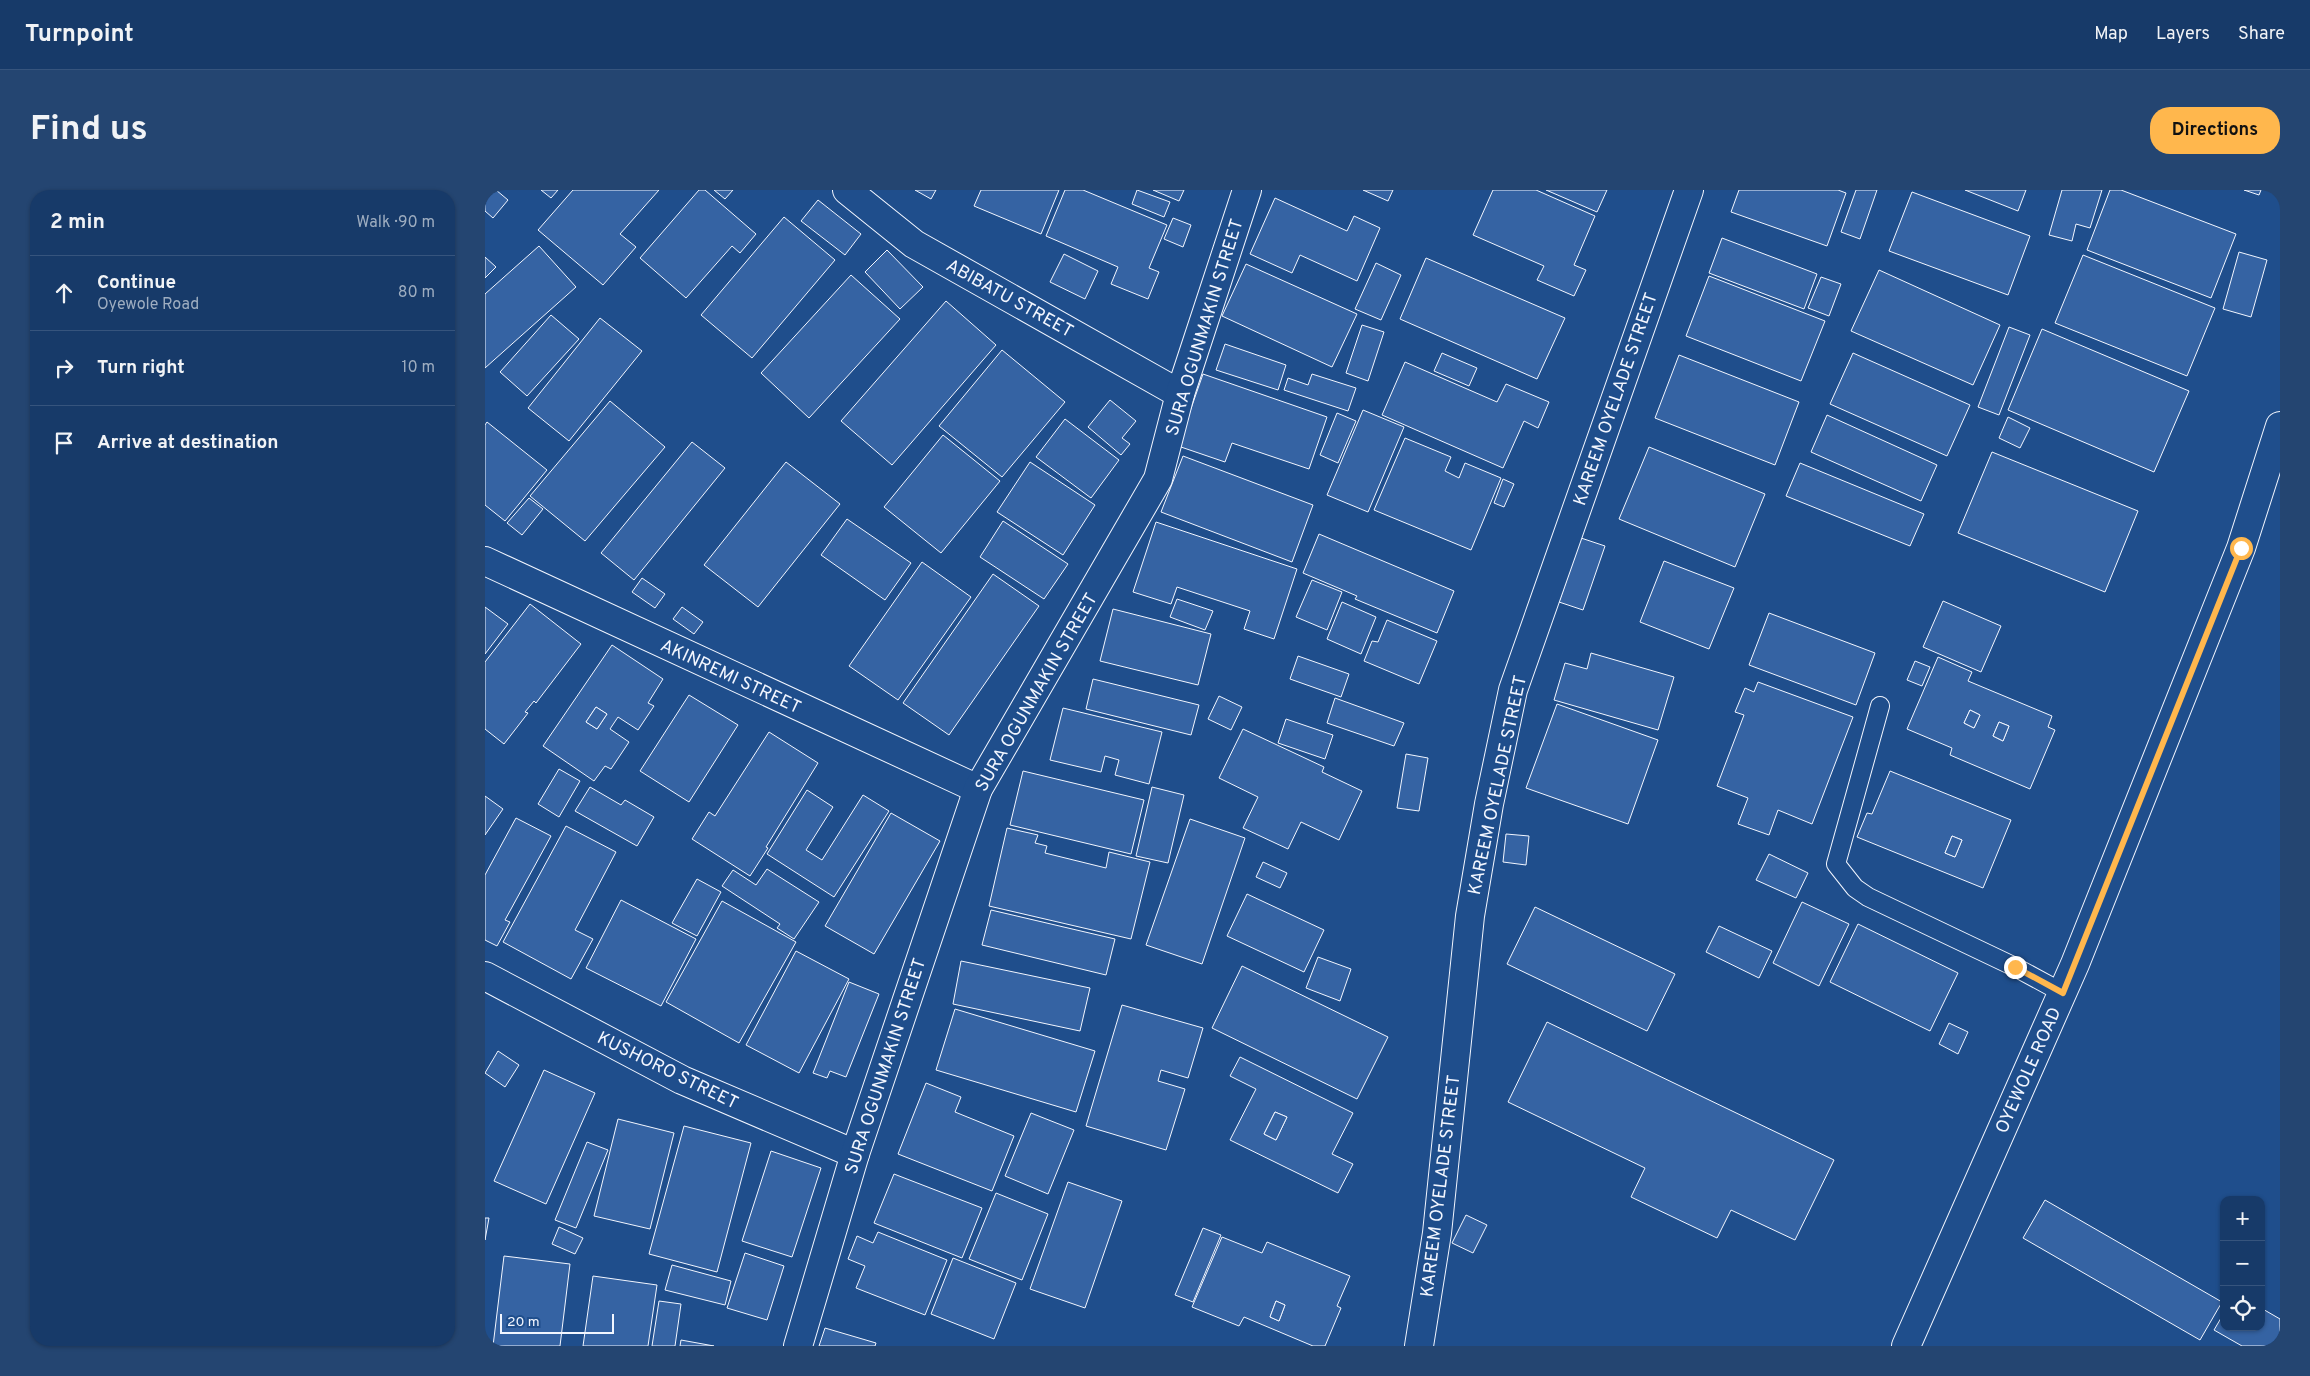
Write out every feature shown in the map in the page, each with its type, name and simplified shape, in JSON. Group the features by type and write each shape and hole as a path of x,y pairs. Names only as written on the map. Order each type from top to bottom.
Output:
{"street":[{"name":"ABIBATU STREET","path":"847,190 914,244 1180,394"},
{"name":"SURA OGUNMAKIN STREET","path":"798,1346 855,1154 978,789 1158,479 1180,394 1247,190"},
{"name":"KAREEM OYELADE STREET","path":"1419,1346 1437,1233 1470,916 1489,804 1513,690 1689,190"},
{"name":"OYEWOLE ROAD","path":"1906,1346 2063,993 2241,548 2278,438"},
{"name":"AKINREMI STREET","path":"485,561 978,789"},
{"name":"KUSHORO STREET","path":"485,976 682,1080 855,1154"}],"lane":[{"path":"1880,706 1836,864 1855,888 1869,896 2015,967 2063,993"}],"building":[{"path":"485,190 496,190 508,200 493,218 485,211"},
{"path":"541,190 558,190 551,198"},
{"path":"573,190 659,190 620,234 636,247 603,285 538,230"},
{"path":"699,190 705,190 756,234 740,253 732,246 686,298 640,258"},
{"path":"714,190 733,190 725,199"},
{"path":"915,190 936,190 931,199"},
{"path":"981,190 1059,190 1041,234 974,206"},
{"path":"1065,190 1083,190 1167,225 1149,268 1159,272 1148,299 1111,284 1118,267 1046,236"},
{"path":"1137,190 1170,202 1164,217 1132,204"},
{"path":"1153,190 1184,190 1179,201"},
{"path":"1363,190 1393,190 1388,201"},
{"path":"1493,190 1536,190 1595,216 1574,265 1586,270 1574,296 1537,280 1544,266 1473,235"},
{"path":"1546,190 1607,190 1597,212"},
{"path":"1739,190 1838,190 1846,193 1827,246 1731,212"},
{"path":"1856,190 1877,190 1860,239 1841,232"},
{"path":"1965,190 2026,190 2018,211"},
{"path":"2062,190 2102,190 2090,228 2076,224 2072,241 2049,235"},
{"path":"2110,190 2121,190 2236,234 2211,298 2087,250"},
{"path":"2244,190 2261,190 2259,195"},
{"path":"1912,192 2030,236 2008,295 1889,251"},
{"path":"1275,198 1347,231 1354,216 1380,228 1357,281 1300,255 1292,273 1250,254"},
{"path":"818,200 861,234 845,255 801,221"},
{"path":"784,217 835,260 752,358 701,315"},
{"path":"1173,218 1191,225 1183,247 1164,239"},
{"path":"1722,238 1817,274 1804,309 1709,273"},
{"path":"539,246 576,287 485,368 485,294"},
{"path":"887,250 923,287 900,309 865,272"},
{"path":"2239,252 2267,260 2251,317 2223,309"},
{"path":"1064,254 1098,271 1085,299 1050,282"},
{"path":"2083,255 2215,308 2187,376 2055,323"},
{"path":"485,257 496,267 485,278"},
{"path":"1426,258 1565,318 1537,379 1400,319"},
{"path":"1376,263 1401,275 1381,320 1355,309"},
{"path":"1246,264 1357,314 1332,367 1222,316"},
{"path":"1879,270 2000,325 1973,385 1851,331"},
{"path":"851,275 900,319 809,418 761,373"},
{"path":"1709,276 1825,321 1801,381 1686,336"},
{"path":"1821,277 1841,284 1829,316 1808,308"},
{"path":"946,301 996,345 892,465 841,421"},
{"path":"551,315 579,339 527,396 500,372"},
{"path":"600,318 642,351 569,441 528,408"},
{"path":"1362,325 1384,332 1368,381 1346,373"},
{"path":"2009,327 2030,335 1999,415 1978,407"},
{"path":"2042,329 2189,391 2154,472 2008,410"},
{"path":"1225,344 1286,365 1278,390 1216,370"},
{"path":"1002,350 1065,402 1002,477 939,426"},
{"path":"1442,353 1477,368 1469,386 1434,371"},
{"path":"1853,353 1970,405 1947,456 1830,404"},
{"path":"1679,355 1799,402 1775,465 1655,418"},
{"path":"1405,362 1497,402 1506,384 1549,402 1538,428 1524,421 1503,468 1382,415"},
{"path":"1203,374 1327,417 1309,469 1232,443 1225,462 1178,446"},
{"path":"1312,374 1356,388 1348,411 1284,390 1288,378 1308,385"},
{"path":"1110,400 1136,421 1122,438 1130,444 1121,455 1088,427"},
{"path":"610,401 665,447 585,541 530,496"},
{"path":"1363,410 1404,427 1368,512 1327,495"},
{"path":"1337,413 1356,421 1338,463 1320,455"},
{"path":"1827,415 1937,465 1921,501 1811,452"},
{"path":"2008,417 2030,428 2020,448 1999,438"},
{"path":"1065,419 1119,460 1091,498 1036,457"},
{"path":"487,422 547,470 505,521 485,505 485,425"},
{"path":"943,435 1000,481 941,553 884,507"},
{"path":"1405,438 1451,457 1445,471 1459,478 1465,463 1501,478 1471,550 1374,510"},
{"path":"692,442 725,468 634,580 601,553"},
{"path":"1649,447 1765,494 1735,567 1619,519"},
{"path":"1992,452 2138,511 2105,592 1958,533"},
{"path":"1183,456 1313,505 1292,562 1161,512"},
{"path":"786,462 840,504 758,607 704,565"},
{"path":"1030,462 1095,505 1063,555 997,512"},
{"path":"1800,463 1924,514 1910,546 1786,496"},
{"path":"1503,479 1514,484 1504,507 1494,503"},
{"path":"529,498 543,509 522,535 507,523"},
{"path":"847,519 911,563 885,600 821,555"},
{"path":"1003,521 1068,564 1044,599 980,557"},
{"path":"1156,522 1297,569 1274,639 1244,629 1250,611 1177,587 1171,604 1133,592"},
{"path":"1319,534 1454,591 1437,633 1355,599 1357,596 1303,573"},
{"path":"1581,538 1605,546 1583,610 1559,602"},
{"path":"1664,561 1734,588 1709,649 1640,622"},
{"path":"922,562 971,597 898,700 849,666"},
{"path":"993,574 1039,606 949,735 903,703"},
{"path":"642,578 665,594 655,608 632,592"},
{"path":"1312,580 1342,592 1327,630 1296,617"},
{"path":"1177,599 1213,611 1205,630 1170,617"},
{"path":"1943,601 2001,626 1981,672 1923,647"},
{"path":"1342,602 1376,617 1361,654 1327,639"},
{"path":"530,604 581,644 536,703 534,701 525,712 528,713 504,744 485,729 485,662"},
{"path":"485,607 508,624 485,654"},
{"path":"682,607 703,622 694,634 673,619"},
{"path":"1113,609 1211,634 1198,685 1100,661"},
{"path":"1769,613 1875,653 1856,705 1749,665"},
{"path":"1387,620 1437,641 1419,684 1364,661 1372,641 1378,642"},
{"path":"612,645 663,679 648,703 654,706 638,730 618,717 610,729 629,742 611,769 605,766 594,781 543,746","holes":["596,707 607,714 597,729 586,722"]},
{"path":"1591,653 1674,677 1658,730 1554,700 1565,663 1587,669"},
{"path":"1298,656 1349,674 1341,697 1290,679"},
{"path":"1938,657 1972,672 1968,681 2052,716 2048,727 2055,730 2030,789 1950,755 1952,748 1907,729","holes":["1970,710 1980,715 1974,728 1964,723","1999,722 2009,726 2003,741 1993,736"]},
{"path":"1915,661 1930,667 1922,686 1907,680"},
{"path":"1093,679 1199,705 1191,735 1086,709"},
{"path":"1758,682 1853,717 1812,824 1778,810 1769,835 1738,824 1748,798 1717,786 1744,715 1735,712 1745,688 1754,692"},
{"path":"689,695 738,725 689,802 640,771"},
{"path":"1219,696 1242,707 1231,730 1208,719"},
{"path":"1335,698 1404,723 1394,746 1327,723"},
{"path":"1557,704 1658,740 1628,824 1526,788"},
{"path":"596,707 607,714 597,729 586,722"},
{"path":"1063,708 1162,732 1149,784 1115,775 1119,760 1105,756 1101,772 1050,760"},
{"path":"1970,710 1980,715 1974,728 1964,723"},
{"path":"1286,719 1333,735 1325,759 1278,743"},
{"path":"1999,722 2009,726 2003,741 1993,736"},
{"path":"1243,729 1324,767 1322,772 1362,791 1339,840 1301,822 1288,849 1243,828 1258,797 1219,778"},
{"path":"769,732 818,763 750,876 692,839 709,812 715,816"},
{"path":"1406,754 1428,758 1419,811 1397,808"},
{"path":"559,769 580,781 559,817 538,804"},
{"path":"1023,771 1144,800 1131,854 1010,825"},
{"path":"1890,771 2011,820 1983,888 1857,837 1867,813 1872,814","holes":["1952,836 1962,840 1955,857 1945,853"]},
{"path":"590,787 621,805 625,800 654,817 637,846 575,811"},
{"path":"1152,787 1184,795 1168,863 1136,856"},
{"path":"807,790 833,807 806,850 822,860 863,795 889,811 834,897 767,854"},
{"path":"485,796 503,809 485,835"},
{"path":"891,813 940,841 874,954 825,926"},
{"path":"516,818 551,836 505,920 510,922 497,946 485,940 485,875"},
{"path":"1190,819 1245,838 1202,964 1146,945"},
{"path":"566,826 616,852 575,930 593,939 571,979 503,942"},
{"path":"1007,828 1038,835 1035,843 1047,846 1045,853 1106,868 1109,852 1150,862 1131,939 989,906"},
{"path":"1506,834 1529,836 1526,865 1503,862"},
{"path":"1952,836 1962,840 1955,857 1945,853"},
{"path":"1769,854 1808,873 1796,898 1756,880"},
{"path":"1263,862 1287,873 1280,888 1256,877"},
{"path":"767,869 819,902 794,939 777,928 780,924 722,886 733,870 756,885"},
{"path":"697,879 721,892 697,936 672,923"},
{"path":"1247,894 1324,930 1304,972 1227,936"},
{"path":"621,900 696,939 661,1006 586,968"},
{"path":"722,901 796,942 739,1043 666,1002"},
{"path":"1802,902 1849,924 1819,986 1773,963"},
{"path":"1535,907 1675,974 1647,1031 1507,964"},
{"path":"991,910 1115,939 1106,975 982,945"},
{"path":"1858,924 1958,973 1930,1031 1830,982"},
{"path":"1719,926 1772,951 1759,978 1706,952"},
{"path":"796,951 849,979 799,1073 746,1045"},
{"path":"1318,957 1351,969 1340,1001 1306,988"},
{"path":"961,961 1090,988 1080,1031 953,1004"},
{"path":"1242,966 1388,1037 1357,1099 1212,1028"},
{"path":"849,982 879,994 846,1077 830,1071 827,1078 813,1073"},
{"path":"1122,1005 1203,1028 1188,1078 1161,1070 1158,1081 1185,1089 1166,1150 1086,1126"},
{"path":"955,1009 1095,1051 1076,1112 936,1070"},
{"path":"1547,1022 1834,1160 1795,1240 1731,1210 1717,1238 1631,1197 1645,1168 1508,1102"},
{"path":"1949,1023 1968,1032 1958,1054 1939,1044"},
{"path":"498,1051 519,1065 505,1087 485,1073"},
{"path":"1240,1057 1353,1113 1332,1154 1353,1164 1338,1193 1230,1140 1256,1089 1230,1076","holes":["1275,1112 1287,1117 1276,1140 1264,1134"]},
{"path":"544,1070 595,1093 546,1204 494,1181"},
{"path":"926,1083 961,1097 955,1112 1014,1136 992,1191 898,1154"},
{"path":"1275,1112 1287,1117 1276,1140 1264,1134"},
{"path":"1031,1113 1074,1130 1048,1194 1005,1176"},
{"path":"618,1119 674,1133 650,1229 594,1216"},
{"path":"684,1126 751,1143 717,1272 649,1254"},
{"path":"587,1142 608,1150 576,1228 555,1220"},
{"path":"771,1151 821,1168 792,1257 742,1241"},
{"path":"894,1174 982,1208 962,1258 874,1223"},
{"path":"1068,1182 1122,1201 1085,1308 1030,1289"},
{"path":"996,1193 1048,1214 1022,1280 969,1259"},
{"path":"2045,1200 2220,1301 2220,1305 2200,1340 2023,1238"},
{"path":"1466,1215 1487,1225 1473,1253 1452,1243"},
{"path":"485,1218 489,1218 485,1240"},
{"path":"559,1227 583,1238 575,1254 552,1244"},
{"path":"1203,1228 1221,1235 1193,1302 1175,1295"},
{"path":"878,1232 947,1260 925,1315 856,1288 865,1266 848,1259 857,1236 873,1243"},
{"path":"1222,1237 1262,1253 1267,1242 1350,1276 1337,1306 1341,1308 1325,1346 1313,1346 1244,1317 1239,1326 1192,1307","holes":["1276,1301 1285,1305 1279,1321 1270,1317"]},
{"path":"745,1253 784,1266 767,1320 727,1308"},
{"path":"504,1256 570,1264 560,1346 493,1346"},
{"path":"953,1258 1016,1283 994,1339 931,1314"},
{"path":"672,1265 731,1281 725,1305 665,1290"},
{"path":"593,1276 657,1285 648,1346 583,1346"},
{"path":"659,1301 681,1304 675,1346 652,1346"},
{"path":"1276,1301 1285,1305 1279,1321 1270,1317"},
{"path":"2265,1310 2280,1319 2280,1346 2242,1346 2214,1330 2220,1320 2220,1331 2265,1331"},
{"path":"825,1328 876,1343 875,1346 819,1346"},
{"path":"681,1340 714,1346 680,1346"}],"route":[{"path":"2015,967 2063,993 2241,548"}]}
